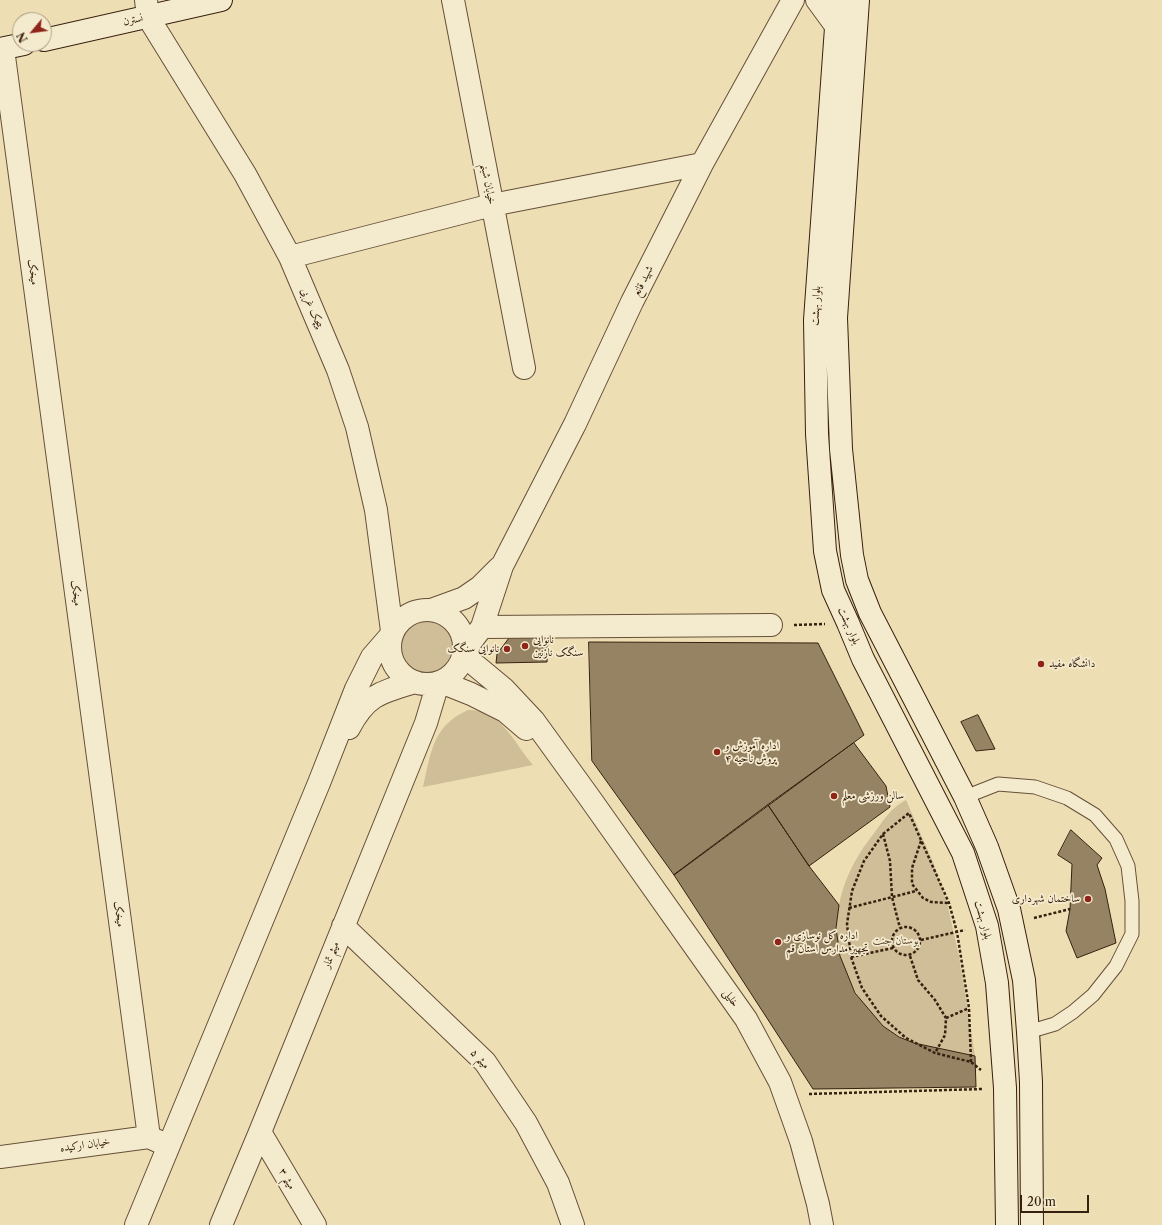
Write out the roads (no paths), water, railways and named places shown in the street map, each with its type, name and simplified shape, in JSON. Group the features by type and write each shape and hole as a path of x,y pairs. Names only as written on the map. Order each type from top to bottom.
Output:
{"street":[{"name":"نسترن","path":"52,38 147,9 221,0"},
{"name":"خیابان شبنم","path":"453,0 524,368"},
{"name":"شهید قانع","path":"502,566 574,424 632,302 702,164 793,0"},
{"path":"817,0 836,26"},
{"name":"بلوار بهشت","path":"838,0 815,320 817,434 825,551 833,590 863,659 963,853 986,926 997,983 1005,1088 1007,1225"},
{"name":"بلوار بهشت","path":"858,0 836,318 841,449 852,555 858,580 870,613 964,797 987,847 1009,909 1024,980 1028,1032 1031,1097 1032,1225"},
{"name":"پیچک غربی","path":"147,9 245,174 290,257 338,370 357,427 376,510 392,633"},
{"path":"1,49 12,47"},
{"name":"میخک","path":"1,49 149,1137"},
{"path":"290,257 492,205 702,164"},
{"path":"431,610 464,598 480,587 502,566"},
{"path":"392,633 389,643 390,656 395,667 404,677 426,685 440,682 448,678 456,671 464,653 482,627 502,566"},
{"path":"387,586 395,602 403,611 409,614"},
{"path":"136,1225 319,784 356,689 372,657 392,633 399,621 409,614 420,610 431,610 442,613 452,620 459,629 463,640 464,653 504,690 534,721 589,797"},
{"path":"482,627 771,625"},
{"path":"319,784 356,715 369,701 383,692 415,682"},
{"path":"440,682 471,694 505,711 530,732 589,797"},
{"name":"میثم تمار","path":"221,1225 426,723 440,682"},
{"name":"خلیلی","path":"589,797 746,1019 780,1082 801,1141 818,1204 822,1225"},
{"name":"میثم ۵","path":"343,926 485,1062 526,1123 558,1183 573,1225"},
{"name":"میثم ۳","path":"260,1132 315,1225"},
{"path":"149,1137 169,1146"},
{"name":"خیابان ارکیده","path":"0,1157 149,1137"}],"lane":[{"path":"964,797 998,784 1035,787 1067,798 1095,815 1116,839 1128,866 1132,901 1132,934 1116,966 1093,995 1073,1012 1055,1024 1028,1032"}],"place":[{"name":"نانوایی سنگک نازنین","path":"525,646"},
{"name":"نانوایی سنگک","path":"507,649"},
{"name":"دانشگاه مفید","path":"1041,664"},
{"name":"اداره آموزش و پروش ناحیه ۴","path":"717,752"},
{"name":"سالن ورزشی معلم","path":"834,796"},
{"name":"ساختمان شهرداری","path":"1088,899"},
{"name":"اداره کل نوسازی و تجهیز مدارس استان قم","path":"778,942"}],"park label":[{"name":"بوستان جنت","path":"896,941"}]}
